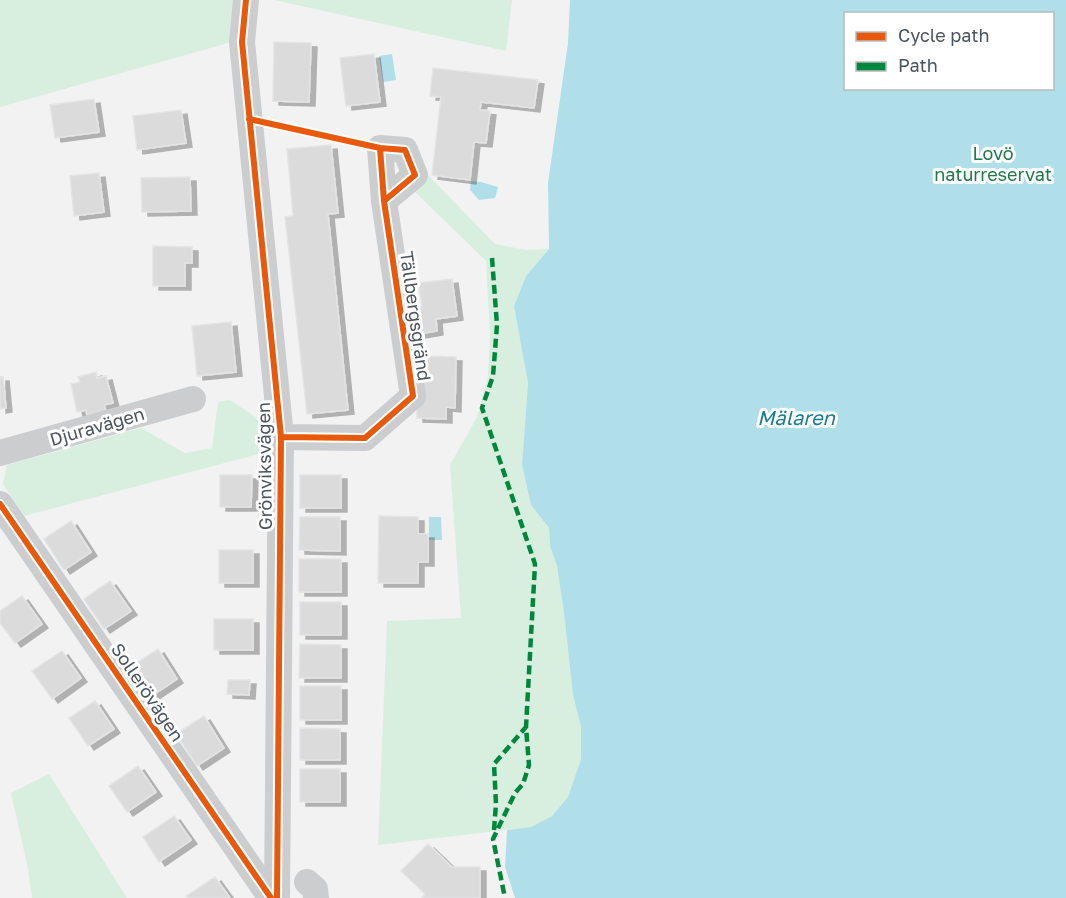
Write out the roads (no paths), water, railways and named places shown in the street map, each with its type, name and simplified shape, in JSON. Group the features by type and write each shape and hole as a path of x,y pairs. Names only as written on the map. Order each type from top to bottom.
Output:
{"street":[{"name":"Grönviksvägen","path":"246,0 242,42 281,437 277,898"},
{"name":"Tällbergsgränd","path":"281,437 365,438 413,396 384,201"},
{"name":"Djuravägen","path":"0,453 193,399"},
{"name":"Sollerövägen","path":"0,504 271,898"}],"water":[{"name":"Mälaren","path":"570,0 1066,0 1066,898 515,898 505,867 507,830 531,827 552,816 568,797 581,759 581,727 573,695 557,566 550,546 549,528 531,505 522,465 528,383 514,306 526,276 549,249 548,183 568,43"},
{"path":"392,54 396,80 383,82 379,56"},
{"path":"471,181 498,187 495,198 479,200 470,190"},
{"path":"429,517 441,517 442,540 429,540"}],"park label":[{"name":"Lovö naturreservat","path":"993,163"}]}
